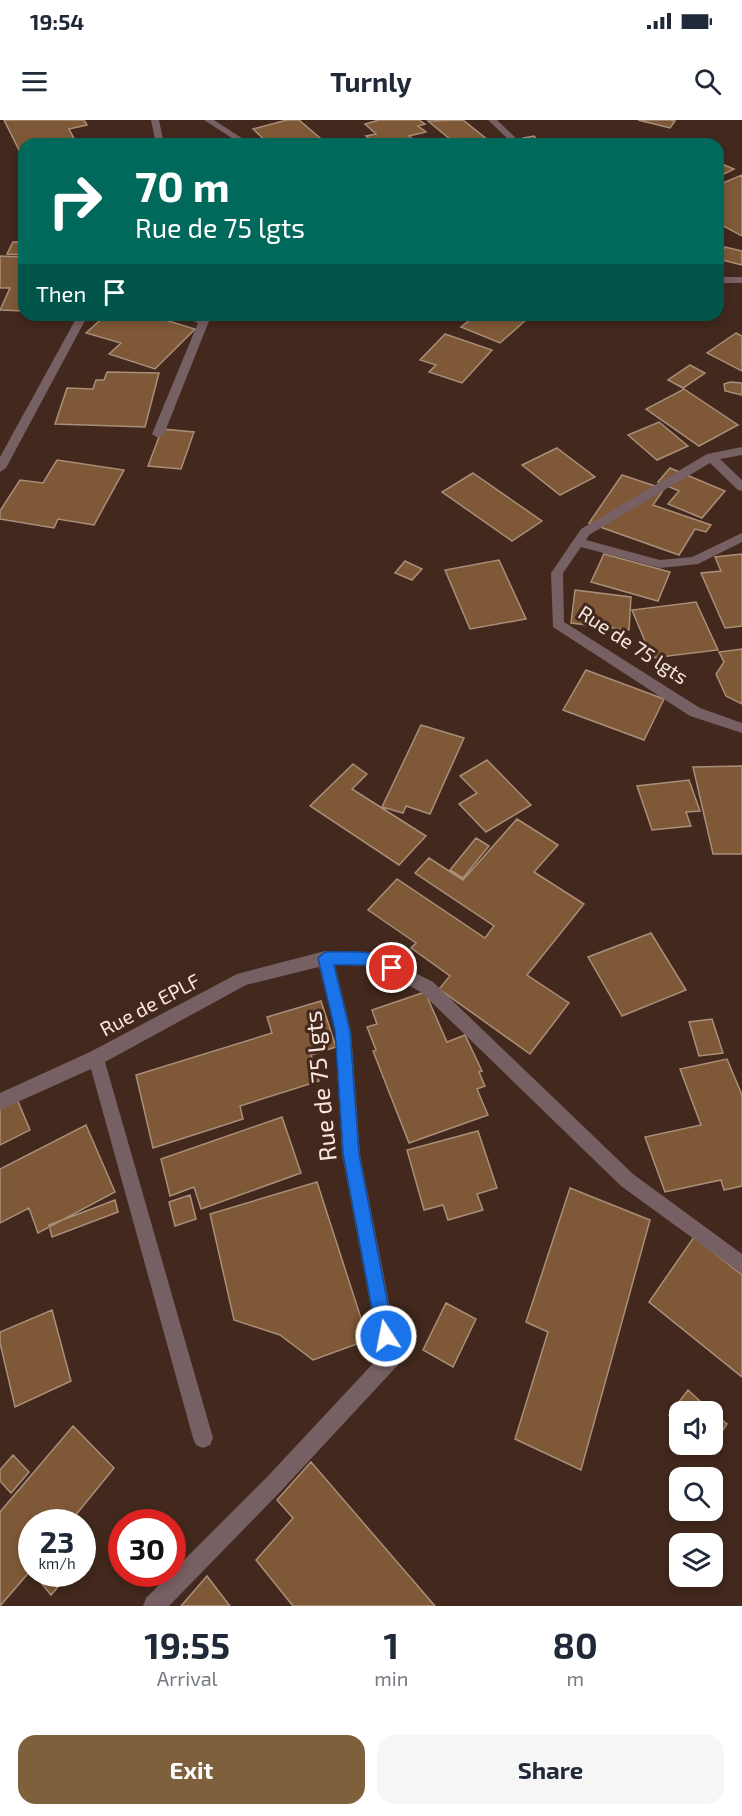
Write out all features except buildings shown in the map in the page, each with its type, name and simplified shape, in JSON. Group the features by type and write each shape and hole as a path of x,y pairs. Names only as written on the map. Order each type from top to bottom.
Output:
{"street":[{"path":"155,120 159,138"},
{"path":"208,120 237,138"},
{"path":"492,120 512,138"},
{"path":"724,280 742,280"},
{"path":"0,468 80,321"},
{"path":"158,434 204,321"},
{"name":"Rue de 75 lgts","path":"742,451 711,457 585,532 556,573 558,624 695,712 742,728"},
{"path":"711,457 742,486"},
{"path":"579,542 660,564 694,561 742,537"},
{"path":"325,958 374,959 427,987 627,1180 742,1265"},
{"name":"Rue de 75 lgts","path":"154,1606 274,1484 390,1359 351,1154 343,1031 325,958"},
{"name":"Rue de EPLF","path":"0,1102 96,1058 243,979 325,958"},
{"path":"96,1058 203,1438"}],"route":[{"path":"386,1336 351,1154 343,1031 325,958 374,959 392,968"}]}
